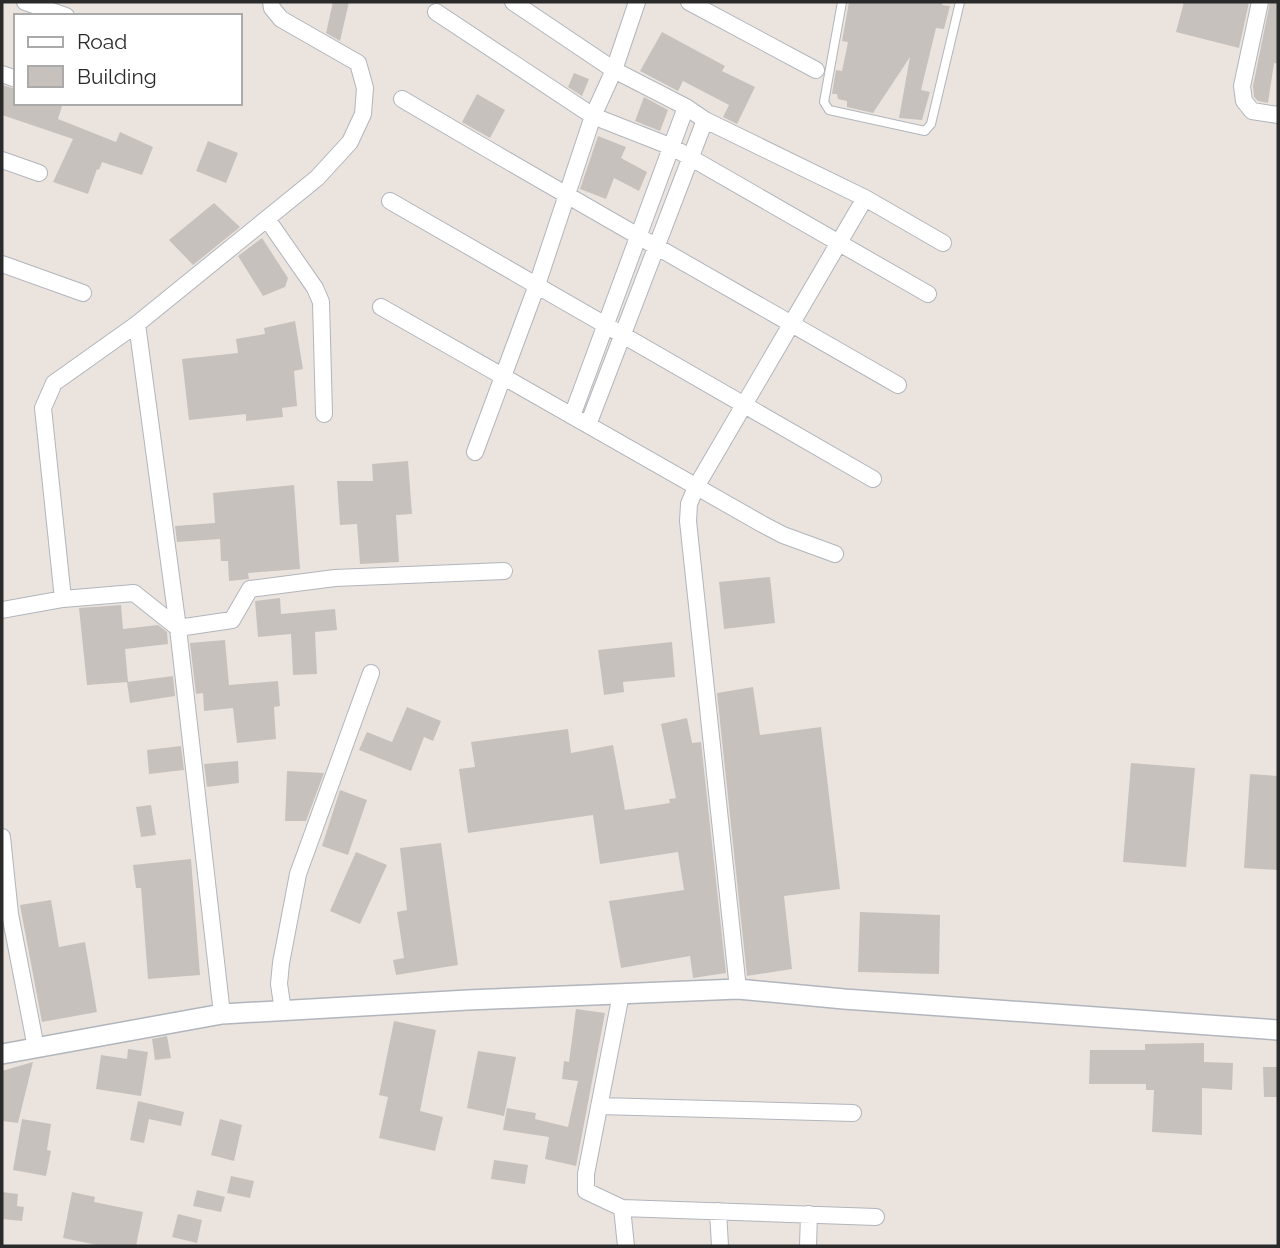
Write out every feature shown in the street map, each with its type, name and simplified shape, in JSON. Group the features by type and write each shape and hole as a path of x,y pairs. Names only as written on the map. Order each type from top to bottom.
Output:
{"street":[{"path":"25,2 60,14"},
{"path":"63,599 43,408 54,383 137,324 317,178 349,142 363,114 365,88 358,63 281,19 272,8 271,2"},
{"path":"513,2 614,70 705,120 865,198 943,243"},
{"path":"475,452 537,285 593,116 614,70 637,2"},
{"path":"689,2 816,70"},
{"path":"1260,2 1242,86 1244,101 1252,111 1278,115"},
{"path":"436,12 593,116 672,147 928,294"},
{"path":"402,99 566,196 639,235 898,385"},
{"path":"572,416 685,107"},
{"path":"588,425 705,120"},
{"path":"2,160 39,173"},
{"path":"738,989 688,521 689,504 696,487 865,198"},
{"path":"390,201 873,479"},
{"path":"267,219 315,288 321,302 324,414"},
{"path":"2,264 83,293"},
{"path":"381,307 783,535 835,554"},
{"path":"137,324 178,628 222,1014"},
{"path":"2,610 63,599 134,593 178,628 232,620 250,589 335,578 504,571"},
{"path":"283,1011 279,984 281,963 299,874 332,774 371,673"},
{"path":"2,837 6,915 36,1048"},
{"path":"2,1054 222,1014 738,989 1278,1030"},
{"path":"621,994 586,1174 586,1191 622,1208 876,1217"},
{"path":"599,1106 853,1113"},
{"path":"622,1208 626,1246"},
{"path":"718,1211 720,1246"},
{"path":"808,1246 809,1214"}],"lane":[{"path":"842,2 824,102 826,107 829,110 925,131 931,124 960,2"}],"building":[{"path":"333,2 349,2 340,41 326,33"},
{"path":"849,2 943,2 942,5 950,6 944,29 936,28 921,90 930,92 922,120 899,118 910,57 873,113 847,107 847,101 838,99 837,94 832,94 836,70 842,71 848,42 842,41"},
{"path":"1184,2 1249,2 1239,48 1176,32"},
{"path":"1270,2 1278,2 1278,64 1274,63 1268,103 1258,101 1254,97 1253,86"},
{"path":"662,32 725,66 722,71 755,87 737,124 723,117 729,105 683,81 678,91 640,71"},
{"path":"574,73 589,79 582,96 568,87"},
{"path":"2,85 14,88 14,105 62,105 58,119 116,142 120,132 153,147 142,175 102,162 88,194 53,182 73,139 2,115"},
{"path":"477,94 505,110 490,138 462,122"},
{"path":"644,97 668,110 660,131 635,121"},
{"path":"598,136 626,147 621,158 647,172 639,191 614,178 606,199 580,189"},
{"path":"208,141 238,153 226,183 196,171"},
{"path":"214,203 240,227 193,265 169,240"},
{"path":"262,238 288,278 285,287 263,296 238,256"},
{"path":"295,321 303,369 294,371 297,406 282,408 283,417 246,421 246,414 189,420 182,359 238,353 236,339 265,334 264,328"},
{"path":"408,461 412,514 396,515 399,562 360,564 357,524 340,525 337,481 373,481 372,464"},
{"path":"294,485 300,569 248,573 249,579 229,581 228,561 221,561 220,539 177,542 175,526 215,523 213,493"},
{"path":"770,577 775,623 724,629 719,582"},
{"path":"280,598 281,614 335,609 337,630 315,632 317,674 293,675 291,634 258,637 255,601"},
{"path":"121,605 123,629 158,625 167,632 168,644 125,649 128,682 87,685 79,608"},
{"path":"225,640 229,685 278,681 280,706 274,707 276,739 237,743 233,708 204,711 203,693 196,694 190,643"},
{"path":"672,642 675,677 623,682 624,692 604,695 598,650"},
{"path":"173,676 175,696 130,703 127,682"},
{"path":"753,687 760,735 821,727 840,889 784,896 792,969 747,976 717,693"},
{"path":"407,707 441,721 433,741 424,737 411,771 359,750 367,732 392,742"},
{"path":"687,718 692,743 701,742 726,973 693,978 690,956 621,968 609,901 684,890 678,852 600,864 593,815 468,833 459,769 475,767 471,742 568,729 571,753 613,745 625,810 670,803 669,799 676,798 661,724"},
{"path":"181,746 184,770 149,774 147,750"},
{"path":"238,761 239,783 207,787 204,764"},
{"path":"1131,763 1195,768 1186,867 1123,862"},
{"path":"287,771 324,773 306,821 285,821"},
{"path":"1250,774 1278,776 1278,870 1244,868"},
{"path":"340,790 367,800 348,855 322,846"},
{"path":"151,805 156,835 141,837 136,807"},
{"path":"441,843 458,965 396,975 393,960 404,958 397,912 407,910 400,848"},
{"path":"356,852 387,865 360,924 330,911"},
{"path":"191,859 200,975 148,979 141,888 136,888 133,865"},
{"path":"51,900 59,947 85,942 97,1012 42,1022 20,905"},
{"path":"860,912 940,915 939,974 858,972"},
{"path":"576,1009 605,1013 576,1166 545,1159 549,1137 503,1130 507,1108 536,1113 535,1119 568,1127 578,1081 562,1079 564,1061 569,1062"},
{"path":"394,1021 436,1030 420,1111 443,1117 435,1151 379,1138 388,1097 379,1095"},
{"path":"167,1036 171,1058 155,1060 152,1039"},
{"path":"1204,1043 1204,1062 1233,1063 1232,1090 1202,1088 1202,1135 1152,1132 1154,1090 1146,1090 1146,1084 1089,1084 1090,1050 1145,1050 1145,1044"},
{"path":"128,1049 148,1052 141,1096 96,1089 101,1055 127,1059"},
{"path":"478,1051 516,1057 504,1116 467,1108"},
{"path":"33,1062 18,1123 2,1121 2,1071"},
{"path":"1263,1067 1278,1067 1278,1097 1264,1097"},
{"path":"138,1101 184,1112 181,1126 149,1119 144,1143 130,1140"},
{"path":"22,1119 51,1124 47,1150 51,1151 46,1176 13,1170"},
{"path":"220,1119 242,1125 234,1161 211,1155"},
{"path":"494,1160 528,1165 525,1184 491,1179"},
{"path":"231,1176 254,1181 250,1198 227,1193"},
{"path":"197,1190 225,1197 221,1212 193,1206"},
{"path":"2,1192 18,1194 17,1206 24,1207 22,1221 2,1219"},
{"path":"72,1192 95,1197 94,1202 143,1212 136,1246 102,1246 63,1238"},
{"path":"178,1214 202,1220 197,1243 172,1237"}]}
